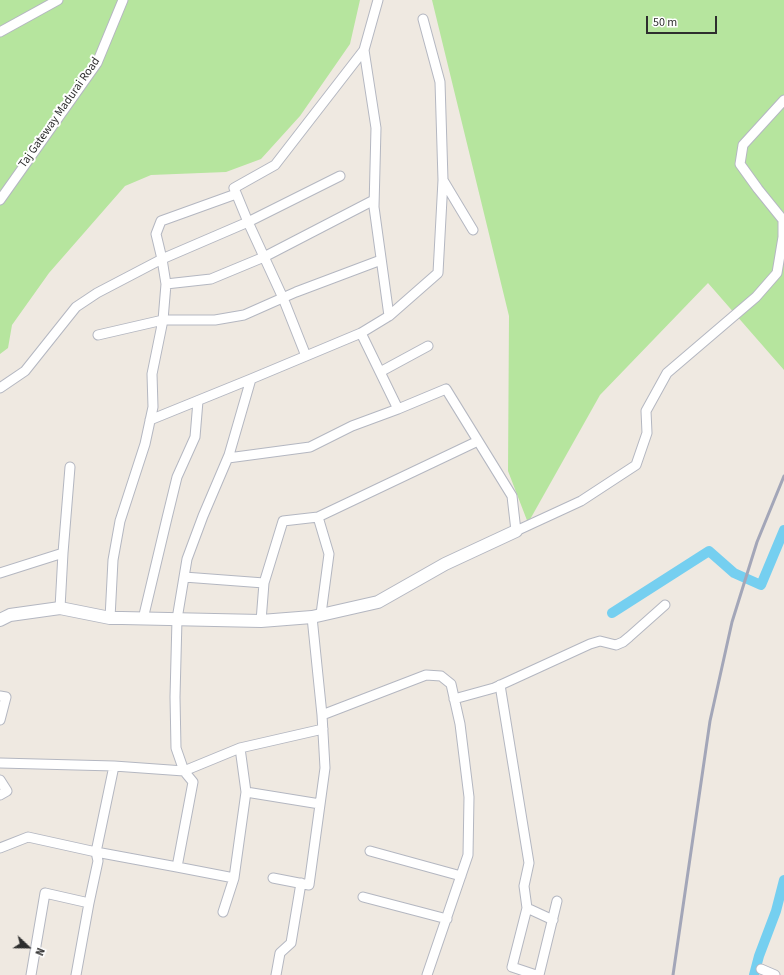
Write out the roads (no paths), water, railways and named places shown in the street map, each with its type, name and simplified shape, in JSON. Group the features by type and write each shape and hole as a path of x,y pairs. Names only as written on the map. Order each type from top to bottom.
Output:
{"street":[{"path":"0,32 58,0"},
{"name":"Taj Gateway Madurai Road","path":"0,200 98,63 123,0"},
{"path":"306,356 283,298 234,188 275,165 364,50 378,0"},
{"path":"150,420 361,333 389,316 438,273 443,180 440,82 423,19"},
{"path":"364,50 376,128 374,207 389,316"},
{"path":"0,620 10,615 60,608 110,618 262,621 316,615 378,602 445,564 581,501 636,465 647,433 646,411 667,373 756,297 777,273 783,237 783,220 740,164 743,145 784,100"},
{"path":"0,388 25,371 76,307 98,293 162,259 248,222 340,176"},
{"path":"443,180 473,230"},
{"path":"110,618 113,560 120,521 146,444 153,407 152,374 163,320 166,284 156,234 161,221 236,194"},
{"path":"166,284 211,279 264,256 374,200"},
{"path":"98,335 163,320 215,320 244,316 283,298 381,260"},
{"path":"361,333 398,409"},
{"path":"380,372 428,346"},
{"path":"177,867 193,782 184,770 176,748 175,697 177,620 187,559 203,516 228,458 251,379"},
{"path":"228,458 310,447 352,426 446,389 512,496 516,531"},
{"path":"143,619 177,477 195,437 198,401"},
{"path":"262,621 264,583 283,521 318,517 478,441"},
{"path":"60,608 70,467"},
{"path":"273,878 310,885 325,768 316,615 329,554 318,517"},
{"path":"0,573 63,553"},
{"path":"184,577 264,583"},
{"path":"454,699 494,688 590,644 600,641 616,645 623,642 665,605"},
{"path":"322,715 426,676 442,676 451,684 460,724 469,797 468,855 427,975"},
{"path":"500,685 529,863 524,886 527,908 512,967 537,975 557,901"},
{"path":"0,720 2,697"},
{"path":"0,763 114,766 184,770 240,748 322,729"},
{"path":"222,912 234,878 246,792 240,748"},
{"path":"76,975 98,861 96,852 114,766"},
{"path":"0,780 7,791 0,795"},
{"path":"246,792 320,804"},
{"path":"0,848 28,837 96,852 234,878"},
{"path":"370,851 461,876"},
{"path":"276,975 280,953 291,943 301,883"},
{"path":"31,975 44,893 89,903"},
{"path":"363,897 447,919"},
{"path":"527,908 553,920"},
{"path":"761,969 775,975"}],"waterway":[{"path":"612,613 709,551 734,573 761,585 784,530"},
{"path":"754,975 759,956 776,911 784,880"}],"railway":[{"path":"673,975 710,721 732,622 757,542 784,476"}]}
